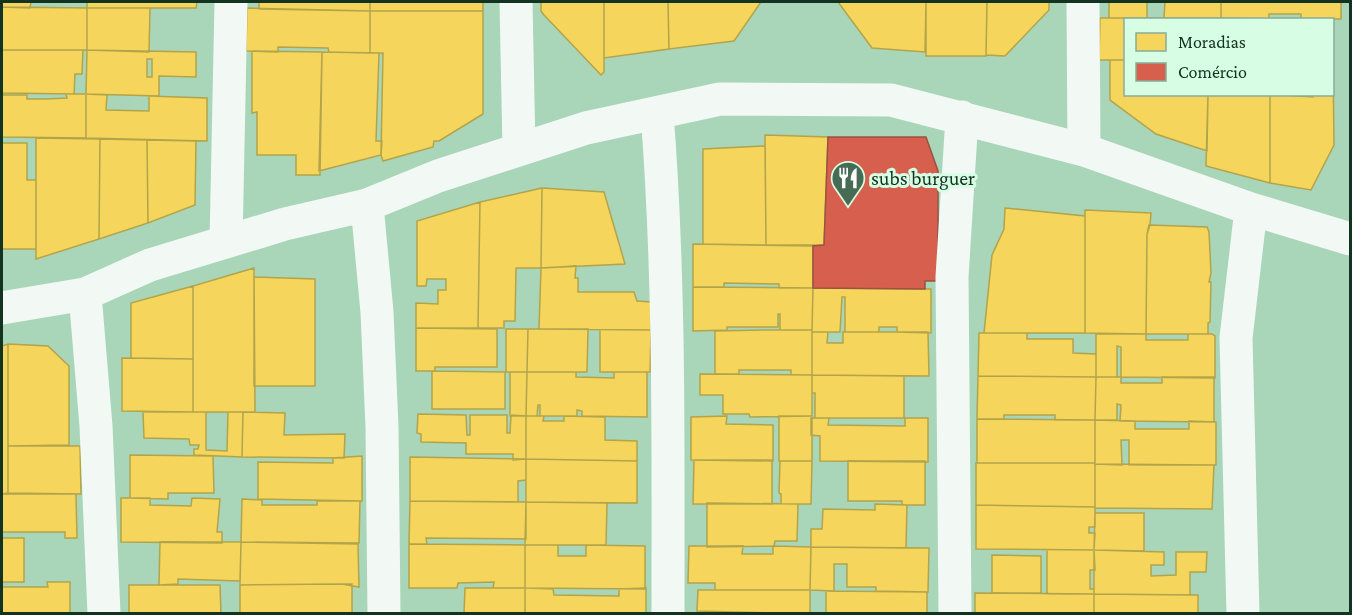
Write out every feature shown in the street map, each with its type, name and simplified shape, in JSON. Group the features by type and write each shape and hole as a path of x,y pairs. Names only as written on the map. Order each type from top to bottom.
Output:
{"street":[{"path":"226,242 231,2"},
{"path":"516,2 519,150"},
{"path":"1083,2 1084,150"},
{"path":"2,308 85,294 150,265 285,224 367,205 438,176 586,128 720,99 891,100 1084,150 1251,209 1350,239"},
{"path":"657,113 667,297 668,614"},
{"path":"955,614 952,277 962,117"},
{"path":"367,205 377,312 382,427 384,614"},
{"path":"1243,614 1236,338 1251,209"},
{"path":"85,294 96,426 104,614"}],"building: Moradias":[{"path":"2,2 31,2 30,8 2,7"},
{"path":"87,2 197,2 196,8 87,8"},
{"path":"259,2 370,2 370,11 259,9"},
{"path":"370,2 483,2 483,11 370,11"},
{"path":"541,2 604,2 604,72 601,75 544,15 541,11"},
{"path":"604,2 668,2 669,49 604,58"},
{"path":"668,2 761,2 734,41 669,49"},
{"path":"838,2 926,2 925,52 872,48"},
{"path":"926,2 987,2 986,56 926,56"},
{"path":"987,2 1049,2 1049,10 1005,56 986,55"},
{"path":"1109,2 1147,2 1147,18 1109,18"},
{"path":"1165,2 1221,2 1221,18 1164,18"},
{"path":"1221,2 1341,2 1341,19 1301,18 1301,14 1269,14 1269,18 1221,18"},
{"path":"2,7 87,8 87,50 2,50"},
{"path":"87,8 150,8 149,52 87,50"},
{"path":"247,8 370,11 370,53 329,52 328,48 278,47 278,52 246,51"},
{"path":"370,11 483,11 483,114 439,141 434,141 433,147 383,161 381,155 383,53 370,53"},
{"path":"1100,18 1124,18 1124,60 1099,60"},
{"path":"2,50 83,50 82,74 75,74 74,94 2,93"},
{"path":"87,50 196,52 196,77 159,76 159,96 86,94","holes":["147,59 152,59 152,77 147,77"]},
{"path":"252,51 322,52 320,175 296,175 296,155 257,155 257,112 252,113"},
{"path":"322,52 379,53 376,141 382,141 381,155 319,171"},
{"path":"1110,60 1124,60 1124,96 1208,96 1207,151 1156,134 1110,100"},
{"path":"66,94 86,94 86,138 2,137 2,95 27,95 27,99 45,99 67,98"},
{"path":"86,94 107,95 106,110 149,111 149,96 207,98 207,141 86,138"},
{"path":"1208,96 1270,96 1270,183 1206,166"},
{"path":"1270,96 1333,96 1334,145 1311,190 1270,183"},
{"path":"765,135 828,137 824,245 766,245"},
{"path":"36,138 100,139 99,239 36,259"},
{"path":"100,139 147,140 148,223 99,239"},
{"path":"147,140 196,141 195,205 148,223"},
{"path":"2,143 27,143 27,180 36,180 36,249 2,249"},
{"path":"765,146 766,245 703,244 703,149"},
{"path":"542,188 604,192 625,264 541,268"},
{"path":"542,188 541,268 516,268 515,321 504,321 504,328 478,328 480,202"},
{"path":"480,202 478,328 416,328 416,303 438,304 438,290 446,290 446,279 427,279 426,286 417,286 417,221"},
{"path":"1005,208 1085,216 1085,333 984,333 992,255 1004,229"},
{"path":"1085,210 1151,213 1147,234 1146,334 1085,333"},
{"path":"1149,225 1207,227 1211,273 1208,334 1146,334"},
{"path":"693,244 813,246 813,288 779,288 779,284 724,283 724,287 693,287"},
{"path":"576,266 575,278 578,278 578,292 634,292 637,301 651,302 651,330 539,329 541,268"},
{"path":"254,268 255,412 193,412 193,286"},
{"path":"254,277 315,279 315,386 254,386"},
{"path":"193,286 193,359 131,358 131,303"},
{"path":"693,287 813,288 812,330 780,330 780,314 778,314 778,327 727,327 727,330 693,331"},
{"path":"813,288 931,289 931,333 897,332 897,327 879,327 879,332 845,332 845,297 842,297 840,332 812,332"},
{"path":"416,328 497,329 497,367 435,367 435,371 416,371"},
{"path":"506,329 528,329 527,372 506,372"},
{"path":"528,329 588,329 587,372 527,372"},
{"path":"600,330 651,330 650,372 600,372"},
{"path":"812,330 812,375 791,375 791,370 739,370 739,374 715,374 715,331"},
{"path":"812,332 828,332 827,343 843,343 843,332 928,332 929,376 812,375"},
{"path":"979,333 1027,333 1027,339 1073,339 1073,353 1096,354 1096,377 978,376"},
{"path":"1096,334 1146,334 1146,340 1188,340 1188,334 1212,334 1215,336 1215,378 1121,377 1121,347 1117,346 1117,377 1096,377"},
{"path":"8,344 48,346 69,366 69,445 8,446"},
{"path":"8,344 8,493 2,494 2,346"},
{"path":"122,358 193,359 193,412 122,411"},
{"path":"432,371 505,372 505,409 432,409"},
{"path":"510,372 527,372 526,416 510,416"},
{"path":"527,372 576,372 576,377 614,378 614,372 647,372 647,417 582,416 582,411 577,410 577,416 540,416 540,405 538,405 537,416 526,416"},
{"path":"700,374 812,375 812,416 750,417 749,414 723,414 723,395 700,395"},
{"path":"812,375 904,376 904,418 815,418"},
{"path":"978,376 1096,377 1095,420 1055,420 1055,415 1004,415 1004,419 977,419"},
{"path":"1096,377 1121,377 1121,383 1162,383 1162,377 1214,377 1214,422 1120,421 1121,405 1117,404 1117,420 1095,420"},
{"path":"143,412 206,412 206,450 227,451 228,412 243,412 242,457 194,455 194,449 198,449 199,445 190,445 189,439 144,438"},
{"path":"243,412 285,413 284,435 345,434 344,458 242,457"},
{"path":"418,414 466,415 467,435 470,435 470,415 507,415 507,433 510,433 511,415 526,416 526,459 513,460 513,454 466,454 466,443 421,442 421,434 417,433"},
{"path":"526,416 544,416 543,421 564,421 564,416 605,417 605,440 637,441 637,461 526,459"},
{"path":"727,416 726,424 773,425 773,461 691,460 691,417"},
{"path":"779,416 812,416 812,461 779,461"},
{"path":"811,418 829,418 828,425 905,426 905,418 928,418 928,462 820,461 820,436 811,435"},
{"path":"977,419 1095,420 1095,463 977,463"},
{"path":"1095,420 1135,421 1135,429 1189,429 1189,421 1216,422 1216,465 1129,465 1129,440 1121,440 1122,465 1095,464"},
{"path":"8,446 80,446 81,494 8,493"},
{"path":"130,455 213,456 214,493 168,493 168,499 130,498"},
{"path":"362,456 362,501 258,499 258,462 333,463 333,458"},
{"path":"410,457 526,459 526,480 518,481 518,502 410,501"},
{"path":"526,459 637,461 637,503 526,502"},
{"path":"694,460 772,460 772,504 693,504"},
{"path":"780,461 812,461 811,504 781,504"},
{"path":"848,461 925,461 925,505 902,505 902,501 848,501"},
{"path":"976,463 1095,463 1095,507 976,505"},
{"path":"1095,464 1214,465 1212,509 1095,508"},
{"path":"2,494 76,494 77,538 65,538 65,532 2,532"},
{"path":"121,498 150,498 150,505 191,506 192,498 220,499 217,532 222,532 222,543 121,542"},
{"path":"242,499 262,500 262,505 317,505 317,501 360,501 359,543 241,542"},
{"path":"410,501 526,502 526,539 426,538 427,544 409,544"},
{"path":"526,502 607,503 606,545 525,545"},
{"path":"707,503 798,504 797,541 775,541 774,546 707,547"},
{"path":"875,504 907,505 906,548 811,547 811,529 822,529 823,509 875,510"},
{"path":"976,505 1095,507 1095,527 1089,527 1089,533 1095,533 1094,550 976,549"},
{"path":"1095,513 1144,513 1144,551 1094,550"},
{"path":"2,538 24,538 24,582 2,582"},
{"path":"160,542 241,542 240,581 178,579 178,584 159,585"},
{"path":"241,542 358,544 359,587 342,584 240,585"},
{"path":"409,544 525,545 525,588 493,588 494,582 458,583 457,588 409,588"},
{"path":"525,545 558,545 558,556 586,556 586,545 645,546 645,589 525,588"},
{"path":"689,546 743,546 742,554 773,554 773,546 811,547 810,590 715,590 715,583 688,583"},
{"path":"811,547 929,548 928,592 876,591 876,587 847,587 847,564 834,564 834,591 810,590"},
{"path":"1047,550 1094,550 1095,570 1090,570 1090,589 1094,589 1094,594 1047,594"},
{"path":"1094,550 1164,552 1164,565 1151,565 1151,576 1176,575 1176,552 1207,552 1206,572 1190,572 1190,595 1094,594"},
{"path":"992,555 1041,556 1041,593 992,593"},
{"path":"47,582 70,582 70,614 2,614 2,587 48,587"},
{"path":"352,584 352,614 240,614 240,585"},
{"path":"129,585 220,585 221,614 129,614"},
{"path":"465,588 525,588 525,614 464,614"},
{"path":"525,588 553,589 554,595 619,596 619,589 646,588 646,614 525,614"},
{"path":"698,590 810,590 810,614 697,611"},
{"path":"826,591 927,592 927,614 826,614"},
{"path":"975,593 1094,594 1094,614 975,614"},
{"path":"1094,594 1198,595 1198,614 1094,614"}],"building: Comércio":[{"path":"828,137 926,137 938,171 938,281 925,281 925,289 813,288 813,246 824,245"}],"place":[{"name":"subs burguer","path":"848,207"}]}
